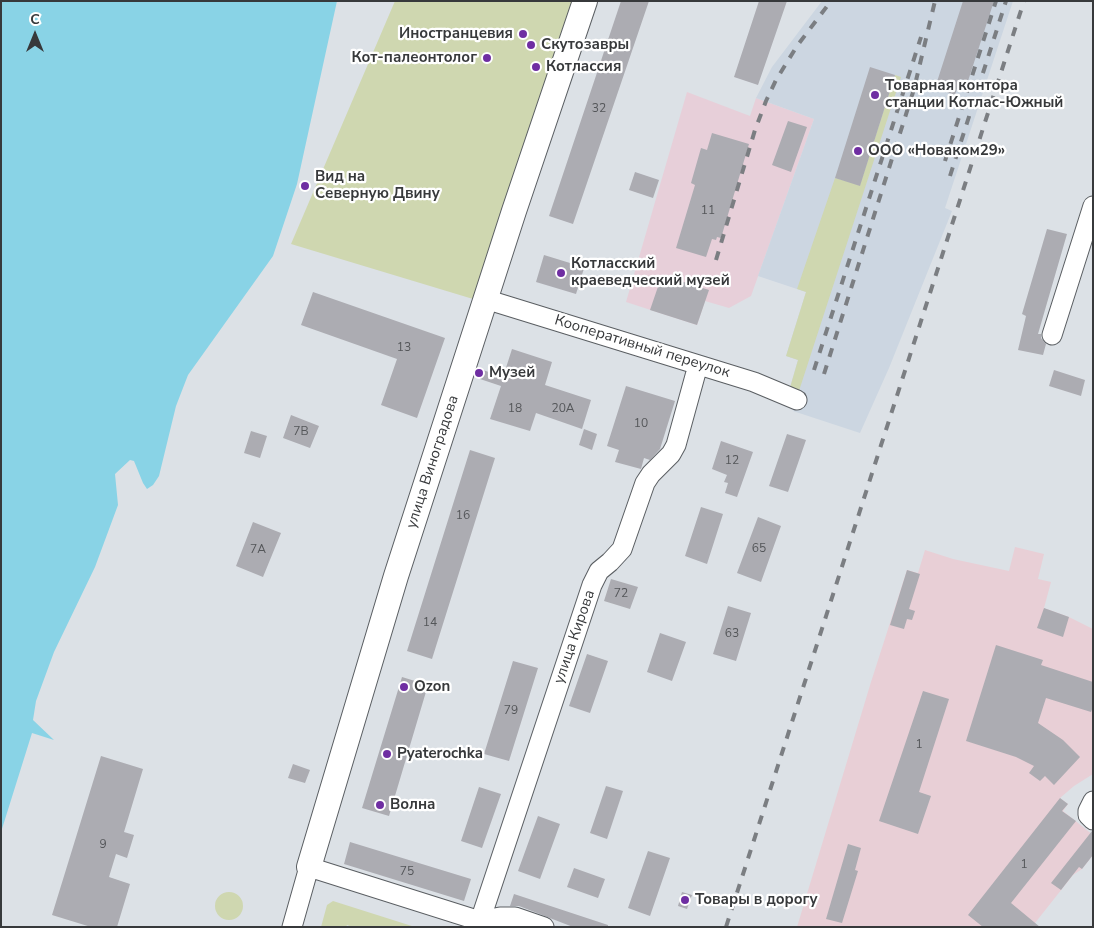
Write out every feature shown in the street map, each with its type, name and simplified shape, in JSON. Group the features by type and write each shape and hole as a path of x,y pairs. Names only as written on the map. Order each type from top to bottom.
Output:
{"main road":[{"name":"улица Виноградова","path":"309,867 396,576 585,1"}],"street":[{"path":"1052,335 1093,206"},
{"name":"Кооперативный переулок","path":"486,299 754,382 797,400"},
{"name":"улица Кирова","path":"479,924 592,586 599,571 622,549 651,474 671,454 676,445 698,365"},
{"path":"1093,801 1088,815 1093,820"},
{"path":"309,867 479,924 500,917 515,917 544,927"},
{"name":"улица Виноградова","path":"292,927 309,867"}],"shaded area":[{"path":"822,1 1013,1 945,208 952,211 889,368 860,433 793,411 798,395 789,391 798,360 786,356 806,292 758,276 814,119 756,98 772,67"},
{"path":"687,92 750,116 756,98 814,119 751,296 729,308 705,301 697,325 626,302"},
{"path":"1015,547 1044,554 1038,579 1051,582 1044,608 1069,617 1093,629 1093,774 1060,798 1068,804 1063,811 1093,835 1093,855 1082,869 1073,875 1035,923 1015,927 797,927 907,570 918,573 925,550 953,559 1009,571"}],"green space":[{"path":"395,1 578,1 473,299 291,244"},
{"path":"895,75 901,77 798,394 789,391 798,360 786,356 806,292 797,289 835,178 860,185"},
{"path":"229,892 239,896 243,906 239,916 229,920 219,916 215,906 219,896"},
{"path":"333,901 415,927 352,927 347,925 346,927 321,927 327,905"}],"water":[{"path":"1,1 337,1 297,184 273,256 188,375 176,406 159,476 153,485 147,489 134,461 130,460 115,474 118,505 95,567 54,652 36,701 33,720 54,740 32,733 1,832"}],"building":[{"path":"621,1 649,1 573,224 549,216"},
{"path":"759,1 787,1 758,85 734,77"},
{"path":"963,1 994,1 968,81 960,79 955,95 935,88"},
{"path":"870,67 895,75 860,186 835,178"},
{"path":"788,121 807,127 791,172 772,165"},
{"path":"712,133 749,144 721,238 712,239 706,257 676,248 695,185 691,183 701,148 707,150"},
{"path":"635,172 659,180 653,198 629,190"},
{"path":"1047,229 1067,234 1038,334 1041,334 1041,338 1046,344 1043,355 1018,350 1026,316 1022,314"},
{"name":"Котласский краеведческий музей","path":"544,255 570,263 571,258 586,262 576,294 536,282"},
{"path":"662,275 709,290 697,325 650,310"},
{"path":"313,292 445,338 417,418 381,405 397,359 301,325"},
{"path":"512,349 552,362 545,385 591,400 582,429 536,413 530,431 490,419 501,386 480,379 483,370 503,377"},
{"path":"1054,370 1085,380 1081,396 1049,386"},
{"path":"626,386 675,401 660,449 650,460 644,458 641,469 615,462 619,450 607,446"},
{"path":"291,415 319,426 310,448 283,438"},
{"path":"584,429 597,434 592,450 579,445"},
{"path":"251,431 267,436 260,458 244,453"},
{"path":"787,434 806,440 788,492 769,486"},
{"path":"721,441 753,452 737,497 725,493 728,483 724,482 727,475 712,469"},
{"path":"470,450 495,458 432,659 407,651"},
{"path":"701,507 723,514 707,564 685,556"},
{"path":"758,517 781,526 761,582 737,573"},
{"path":"253,522 281,533 263,577 236,566"},
{"path":"907,570 920,574 909,609 915,611 912,620 907,619 904,629 890,625"},
{"path":"611,579 638,587 630,609 604,601"},
{"path":"728,606 751,613 736,661 713,654"},
{"path":"1044,608 1069,617 1063,637 1037,628"},
{"path":"660,633 686,642 672,681 647,672"},
{"path":"996,645 1043,660 1041,665 1093,682 1093,707 1091,712 1046,698 1038,723 1063,740 1080,757 1054,785 1045,776 1040,781 1029,773 1034,766 1016,757 966,741"},
{"path":"587,654 608,661 590,713 569,706"},
{"path":"513,661 538,668 509,761 484,754"},
{"path":"402,677 428,685 389,816 362,808"},
{"path":"923,691 949,699 919,792 931,796 918,834 879,821"},
{"path":"101,756 143,769 124,832 134,835 127,858 116,854 109,877 130,884 117,927 91,927 52,915"},
{"path":"293,764 310,770 305,783 288,778"},
{"path":"606,786 623,791 607,839 590,833"},
{"path":"479,787 501,794 482,848 461,841"},
{"path":"1060,798 1068,804 1062,811 1076,821 1011,903 1040,927 983,927 968,915"},
{"path":"538,816 560,824 540,879 518,871"},
{"path":"1092,831 1093,855 1082,869 1079,867 1061,890 1051,883"},
{"path":"350,842 471,879 464,901 344,864"},
{"path":"848,844 861,848 855,870 858,871 842,923 826,919"},
{"path":"648,851 670,858 650,916 628,908"},
{"path":"574,868 605,879 598,898 567,887"},
{"name":"Товары в дорогу","path":"682,892 692,895 687,909 678,906"},
{"path":"514,894 608,925 608,927 573,927 519,906 510,906"}],"railway":[{"path":"716,260 755,130 766,101 776,80 797,46 831,1"},
{"path":"824,374 914,89 935,1"},
{"path":"945,161 996,1"},
{"path":"950,176 1006,1"},
{"path":"726,927 1024,1"},
{"path":"814,370 921,37"}],"place":[{"name":"Иностранцевия","path":"523,34"},
{"name":"Скутозавры","path":"531,45"},
{"name":"Кот-палеонтолог","path":"487,58"},
{"name":"Котлассия","path":"536,67"},
{"name":"Товарная контора станции Котлас-Южный","path":"875,95"},
{"name":"ООО «Новаком29»","path":"858,151"},
{"name":"Вид на Северную Двину","path":"305,186"},
{"name":"Котласский краеведческий музей","path":"561,273"},
{"name":"Музей","path":"479,373"},
{"name":"Ozon","path":"404,687"},
{"name":"Pyaterochka","path":"387,754"},
{"name":"Волна","path":"380,805"},
{"name":"Товары в дорогу","path":"685,900"}]}
